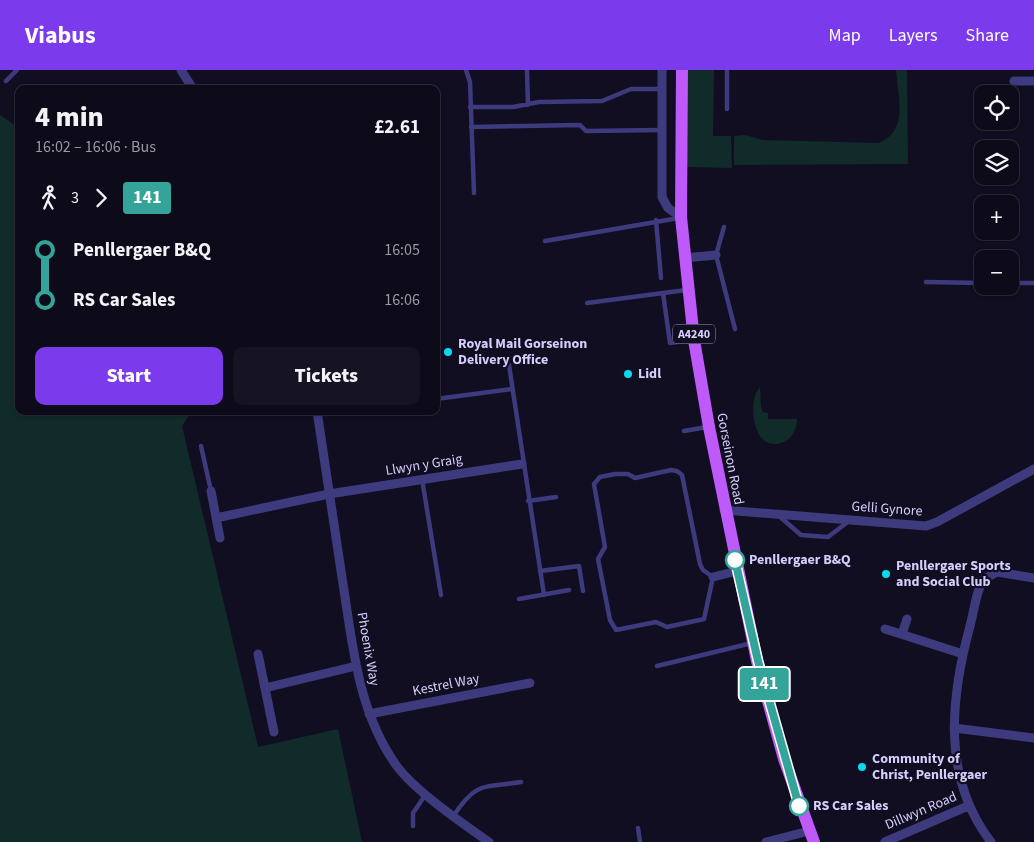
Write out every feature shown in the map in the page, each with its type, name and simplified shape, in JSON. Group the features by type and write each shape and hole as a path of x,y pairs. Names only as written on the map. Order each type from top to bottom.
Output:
{"main road":[{"name":"Gorseinon Road","path":"682,70 681,217 694,340 724,510 753,642 784,759 811,836"}],"street":[{"path":"182,70 191,85"},
{"path":"662,70 662,197 668,208 681,217"},
{"path":"1014,81 1034,81"},
{"path":"684,258 716,255"},
{"name":"Phoenix Way","path":"318,415 356,666 368,714 378,736 396,765 426,794 489,842"},
{"name":"Llwyn y Graig","path":"216,518 329,494 522,464"},
{"name":"Gelli Gynore","path":"724,510 918,526 931,525 1034,469"},
{"path":"211,491 220,538"},
{"path":"713,577 737,571"},
{"path":"991,842 968,806 958,764 954,728 963,654 984,579 997,572 1034,578"},
{"path":"902,634 908,619"},
{"path":"885,629 963,654"},
{"path":"258,654 274,732"},
{"path":"265,688 356,666"},
{"name":"Kestrel Way","path":"368,714 530,683"},
{"path":"954,728 1034,738"},
{"name":"Dillwyn Road","path":"885,842 968,806"},
{"path":"766,842 811,836"}],"lane":[{"path":"6,81 17,70"},
{"path":"466,70 469,78 474,193"},
{"path":"527,70 528,104"},
{"path":"727,70 728,109"},
{"path":"470,107 512,107 528,104 602,101 631,89 662,89"},
{"path":"471,127 580,125 586,131 661,130"},
{"path":"545,241 681,217"},
{"path":"656,220 661,278"},
{"path":"724,227 716,255 735,329"},
{"path":"926,282 974,283"},
{"path":"1019,283 1034,283"},
{"path":"587,302 688,290"},
{"path":"663,293 670,343 694,340"},
{"path":"509,364 522,464 544,595"},
{"path":"440,398 512,388"},
{"path":"684,430 709,427"},
{"path":"201,446 211,491"},
{"path":"671,470 680,472 700,564 703,570 713,577 704,619 667,627 656,622 620,630 613,628 598,559 605,548 594,482 600,477 616,474 630,474 635,478 671,470"},
{"path":"422,479 441,595"},
{"path":"528,502 556,497"},
{"path":"777,514 801,535 828,537 850,520"},
{"path":"540,571 579,566 583,591"},
{"path":"519,599 569,590"},
{"path":"657,666 753,642"},
{"path":"454,815 467,796 477,789 521,782"},
{"path":"413,826 412,813 426,794"},
{"path":"638,828 640,842"}],"green space":[{"path":"688,70 714,70 713,136 731,136 732,168 687,167"},
{"path":"896,70 907,70 908,164 734,165 734,136 745,135 763,140 879,143 895,130 898,122 900,112"},
{"path":"0,115 15,125 15,415 189,415 182,426 258,747 338,729 362,842 0,842"},
{"path":"760,387 761,407 763,412 768,413 768,419 797,419 793,434 783,442 777,444 765,441 757,431 753,404"}],"bus line":[{"name":"141","path":"735,560 758,661 784,759 799,806"}],"place":[{"name":"Royal Mail Gorseinon Delivery Office","path":"448,352"},
{"name":"Lidl","path":"628,374"},
{"name":"Penllergaer B&Q","path":"735,560"},
{"name":"Penllergaer Sports and Social Club","path":"886,574"},
{"name":"Community of Christ, Penllergaer","path":"862,767"},
{"name":"RS Car Sales","path":"799,806"}]}
